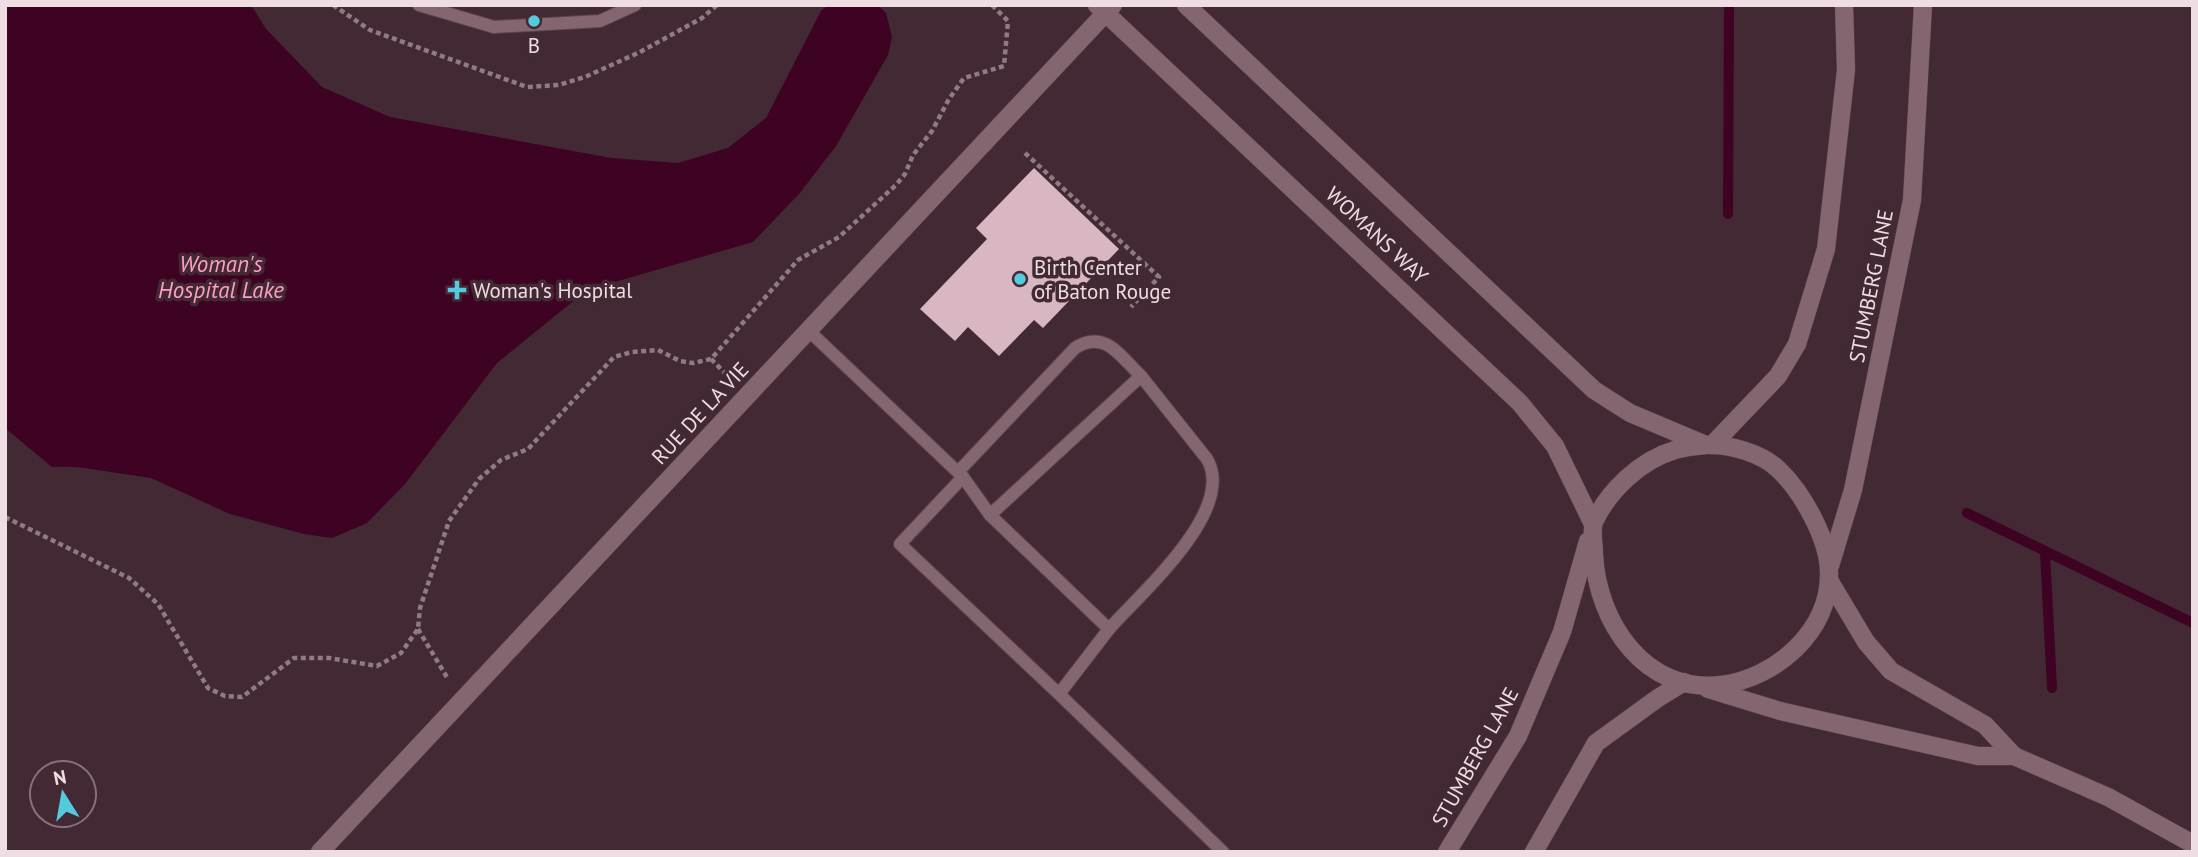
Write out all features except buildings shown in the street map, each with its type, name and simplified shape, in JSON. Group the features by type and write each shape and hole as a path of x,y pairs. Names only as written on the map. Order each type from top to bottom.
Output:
{"main road":[{"name":"WOMANS WAY","path":"1186,5 1594,390 1630,413 1709,445"},
{"path":"1709,445 1778,376 1797,344 1826,249 1846,69 1844,5"},
{"name":"STUMBERG LANE","path":"1829,575 1853,491 1912,200 1923,5"},
{"name":"WOMANS WAY","path":"1105,8 1520,403 1555,446 1593,524"},
{"name":"RUE DE LA VIE","path":"320,852 1105,8"},
{"path":"2014,756 1978,756 1780,711 1656,673 1631,651 1612,623 1595,575 1593,524 1616,490 1642,465 1675,450 1709,445 1743,449 1778,469 1798,495 1816,524 1825,550 1829,575 1866,642 1891,671 1985,725 2014,756 2108,797 2193,844"},
{"name":"STUMBERG LANE","path":"1447,852 1518,736 1562,632 1593,524"},
{"path":"1534,852 1596,743 1658,698 1688,683 1720,685 1752,678 1781,662 1805,640 1821,611 1829,575"}],"lane":[{"path":"419,5 494,27 600,21 635,5"},
{"path":"808,330 960,475 989,515 1109,629"},
{"path":"1059,694 1109,629 1188,542 1208,508 1215,484 1213,470 1207,459 1141,376 1102,342 1093,339 1075,348 900,544 1223,852"},
{"path":"989,515 1141,376"}],"path":[{"path":"333,5 370,30 527,87 559,85 585,78 702,18 717,5"},
{"path":"5,517 129,578 158,604 208,688 225,696 242,697 295,658 328,658 377,666 401,653 418,629 420,608 449,521 479,479 501,460 528,449 614,357 632,352 658,351 680,361 693,363 711,359 797,260 839,237 905,174 913,155 932,131 964,78 1004,66 1008,21 992,5"},
{"path":"1025,153 1159,277 1131,307"},
{"path":"418,629 460,702"}],"water":[{"name":"Woman's Hospital Lake","path":"5,5 251,5 266,29 322,87 390,117 611,158 678,163 728,148 766,118 821,11 828,5 878,5 886,13 892,37 888,55 836,146 799,194 753,242 587,290 497,363 405,484 367,523 332,538 304,534 230,514 151,478 77,467 52,467 5,428"}],"waterway":[{"path":"1728,214 1729,5"},
{"path":"1967,513 2193,623"},
{"path":"2045,552 2052,688"}],"place":[{"name":"B","path":"534,21"},
{"name":"Birth Center of Baton Rouge","path":"1020,279"},
{"name":"Woman's Hospital","path":"457,290"}]}
